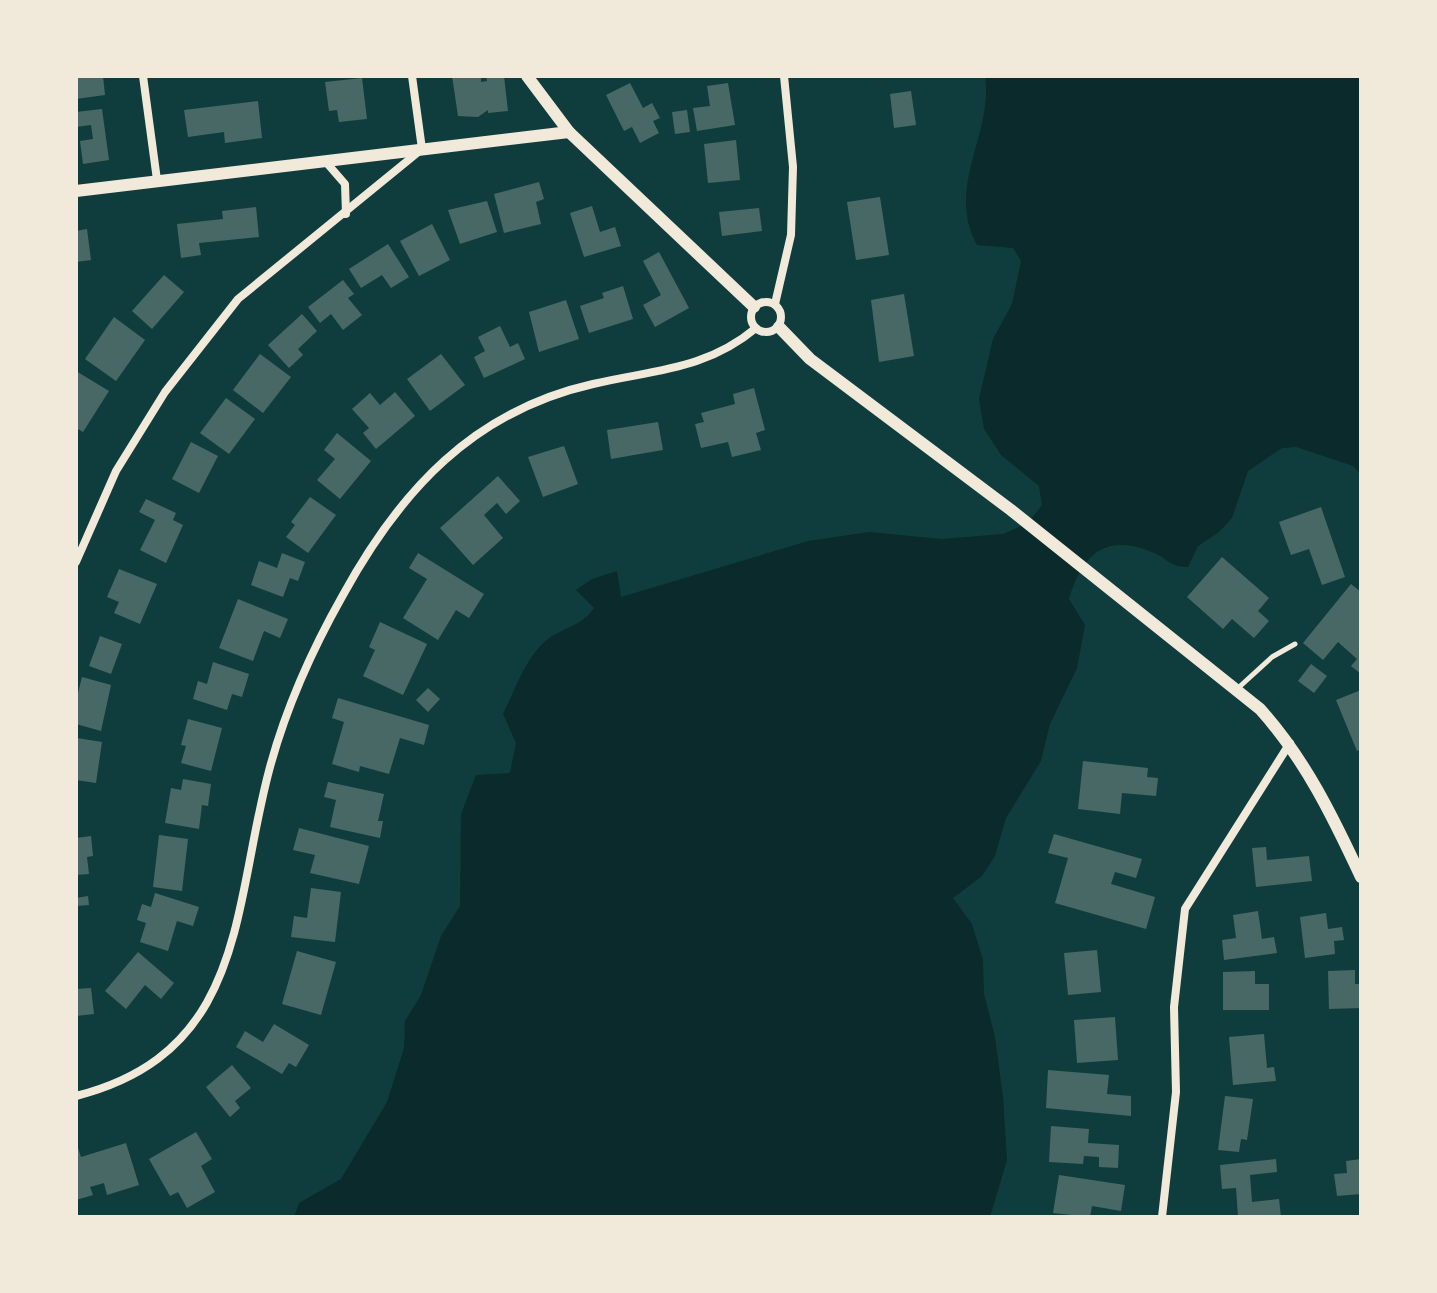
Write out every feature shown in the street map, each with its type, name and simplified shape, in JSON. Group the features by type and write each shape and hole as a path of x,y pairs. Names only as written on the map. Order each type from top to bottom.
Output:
{"street":[{"path":"143,76 157,180"},
{"path":"412,76 422,149"},
{"path":"527,76 569,132 754,307"},
{"path":"775,304 791,235 793,167 784,76"},
{"path":"76,191 569,132"},
{"path":"76,562 116,471 183,368 238,299 346,215 422,149"},
{"path":"325,161 345,184 348,199 346,215"},
{"path":"765,301 775,304 781,312 779,327 765,332 756,328 751,320 754,307 765,301"},
{"path":"779,327 810,359 1011,510 1260,709 1290,742 1326,803 1361,877"},
{"path":"76,1096 112,1087 151,1065 190,1027 218,987 236,937 251,840 271,764 303,676 341,597 379,532 419,484 501,417 547,396 686,365 732,348 756,328"},
{"path":"1162,1217 1176,1092 1174,1007 1185,909 1290,742"}],"lane":[{"path":"1236,690 1272,657 1295,644"}],"water":[{"path":"985,76 1361,76 1361,474 1353,466 1296,447 1282,448 1248,471 1232,518 1219,532 1198,546 1188,567 1173,564 1137,547 1122,545 1109,546 1089,559 1074,583 1069,599 1085,625 1077,668 1050,724 1041,761 1006,818 995,856 982,876 953,898 972,924 983,960 984,994 995,1037 1003,1097 1007,1160 990,1217 294,1217 299,1203 341,1179 387,1102 404,1048 405,1021 421,995 441,936 460,906 461,814 476,775 510,773 516,743 503,714 522,674 540,646 584,619 594,608 576,590 592,579 617,571 621,597 808,541 869,532 942,539 1003,534 1028,523 1042,505 1039,486 1001,455 984,429 979,399 993,339 1012,304 1021,261 1013,248 977,245 969,223 966,202 968,181 983,118"}],"building":[{"path":"76,76 103,76 105,95 76,99"},
{"path":"452,76 481,76 481,82 487,81 486,76 504,76 508,111 488,113 488,110 478,117 458,116"},
{"path":"362,78 367,119 339,122 337,110 329,111 325,82"},
{"path":"630,83 643,108 652,103 660,118 653,121 659,133 640,143 632,127 624,131 606,95"},
{"path":"728,83 735,125 697,131 693,108 710,106 707,86"},
{"path":"911,91 916,125 894,128 890,94"},
{"path":"258,101 262,138 225,143 224,132 188,137 184,110"},
{"path":"102,109 109,160 83,164 80,141 93,139 91,125 76,127 76,112"},
{"path":"687,110 690,132 675,134 672,112"},
{"path":"736,140 740,180 708,183 704,144"},
{"path":"539,182 544,199 536,202 541,224 504,233 494,194"},
{"path":"880,197 889,255 856,260 847,202"},
{"path":"487,201 497,232 460,244 448,210"},
{"path":"592,206 600,232 615,227 621,246 584,257 570,213"},
{"path":"256,207 259,237 199,243 201,255 181,258 177,224 223,219 222,211"},
{"path":"759,208 762,231 722,236 719,212"},
{"path":"432,224 450,260 419,276 400,241"},
{"path":"87,229 91,260 76,262 76,231"},
{"path":"388,244 409,277 391,288 382,275 361,288 349,269"},
{"path":"659,252 689,308 655,327 643,305 661,295 643,261"},
{"path":"164,275 184,292 152,329 132,311"},
{"path":"343,280 354,294 348,298 362,315 343,330 331,314 320,323 308,307"},
{"path":"623,286 633,319 589,333 580,306 604,298 602,293"},
{"path":"904,294 914,356 879,362 871,300"},
{"path":"566,300 579,339 539,352 529,312"},
{"path":"302,314 317,331 298,349 303,355 289,368 268,345"},
{"path":"114,317 145,340 116,381 85,359"},
{"path":"500,326 510,347 518,343 525,359 484,378 474,357 485,351 478,337"},
{"path":"260,354 291,377 263,413 233,390"},
{"path":"441,354 465,385 430,411 407,379"},
{"path":"76,371 109,391 83,432 76,428"},
{"path":"754,388 765,430 756,433 761,450 732,457 728,442 701,448 695,424 704,422 701,413 735,404 733,394"},
{"path":"395,392 415,416 376,449 363,433 369,428 352,409 370,393 380,405"},
{"path":"226,398 255,419 229,454 200,433"},
{"path":"658,422 663,450 611,459 607,430"},
{"path":"337,433 371,461 340,499 317,480 335,459 324,450"},
{"path":"191,442 218,456 199,493 172,479"},
{"path":"564,446 578,484 543,497 528,457"},
{"path":"498,476 520,501 506,514 497,503 484,515 503,538 473,565 440,528"},
{"path":"310,497 336,515 308,553 286,537 295,525 291,522"},
{"path":"146,499 176,513 173,520 183,525 166,563 140,550 155,520 139,512"},
{"path":"1321,507 1345,577 1322,585 1309,549 1291,555 1279,522"},
{"path":"282,553 305,562 298,581 290,578 283,597 251,585 259,561 277,568"},
{"path":"418,553 484,594 469,618 456,610 438,640 403,618 427,579 409,568"},
{"path":"1222,557 1269,598 1258,611 1269,621 1254,638 1232,619 1223,629 1187,597"},
{"path":"119,569 157,584 140,624 114,613 119,602 107,597"},
{"path":"1351,584 1361,592 1361,674 1351,666 1357,659 1338,642 1323,660 1303,643"},
{"path":"238,599 288,619 280,638 264,631 253,661 219,648"},
{"path":"380,622 427,644 403,695 363,676 375,650 369,647"},
{"path":"100,636 122,644 111,674 89,666"},
{"path":"213,662 249,674 242,697 232,694 227,710 193,699 198,681 207,684"},
{"path":"1311,664 1327,676 1314,693 1298,681"},
{"path":"82,677 111,685 101,731 76,724 76,701"},
{"path":"428,688 440,699 428,712 416,700"},
{"path":"1361,690 1361,749 1357,751 1336,700"},
{"path":"338,698 429,725 424,745 400,738 389,774 360,766 359,772 332,764 344,722 332,718"},
{"path":"188,719 222,728 211,771 181,763 186,746 181,745"},
{"path":"77,738 102,742 96,783 76,780"},
{"path":"1083,761 1148,768 1147,777 1158,778 1156,796 1122,793 1120,814 1078,809"},
{"path":"183,779 211,784 208,806 202,805 199,829 165,823 171,788 181,790"},
{"path":"328,782 384,794 378,821 383,821 380,838 330,827 336,800 324,797"},
{"path":"299,828 369,846 359,884 310,873 315,855 293,850"},
{"path":"1054,834 1142,859 1136,878 1115,872 1111,884 1155,897 1146,929 1055,903 1068,858 1048,853"},
{"path":"159,835 188,839 182,891 153,887"},
{"path":"91,836 93,856 87,857 89,874 76,875 76,838"},
{"path":"1266,847 1267,860 1309,856 1312,881 1256,887 1252,848"},
{"path":"311,888 341,892 335,942 291,937 294,916 307,918"},
{"path":"155,893 199,907 193,926 177,921 168,951 140,942 146,923 137,920 142,904 151,907"},
{"path":"88,896 89,905 76,906 76,898"},
{"path":"1258,911 1262,939 1274,937 1277,953 1224,960 1222,940 1236,938 1233,915"},
{"path":"1326,913 1328,929 1342,927 1344,940 1334,941 1335,954 1305,958 1300,917"},
{"path":"1097,950 1101,992 1068,995 1064,953"},
{"path":"297,951 336,962 321,1015 282,1004"},
{"path":"138,952 174,983 161,999 145,985 126,1009 105,991"},
{"path":"1355,970 1355,984 1361,984 1361,1008 1329,1009 1328,971"},
{"path":"1255,971 1255,984 1269,984 1269,1010 1223,1010 1223,972"},
{"path":"91,988 94,1014 76,1016 76,989"},
{"path":"1115,1017 1118,1060 1077,1063 1074,1020"},
{"path":"274,1024 309,1045 296,1067 289,1063 282,1074 236,1047 245,1031 263,1042"},
{"path":"1264,1034 1267,1068 1274,1067 1276,1081 1233,1085 1229,1037"},
{"path":"232,1065 251,1088 235,1101 240,1108 230,1117 206,1087"},
{"path":"1048,1070 1109,1075 1107,1094 1131,1096 1131,1116 1046,1108"},
{"path":"1225,1096 1253,1099 1247,1140 1241,1139 1239,1152 1218,1150"},
{"path":"1051,1126 1089,1129 1088,1143 1119,1145 1118,1168 1099,1167 1099,1157 1084,1156 1083,1164 1049,1162"},
{"path":"196,1132 212,1159 201,1166 215,1192 187,1208 178,1192 170,1196 149,1159"},
{"path":"76,1142 81,1157 126,1143 139,1185 107,1195 104,1183 90,1187 93,1195 76,1200"},
{"path":"1276,1159 1277,1172 1250,1175 1252,1202 1279,1199 1281,1217 1238,1217 1236,1188 1222,1189 1220,1165"},
{"path":"1361,1159 1361,1194 1337,1196 1334,1174 1347,1173 1346,1161"},
{"path":"1059,1175 1125,1185 1121,1211 1092,1206 1090,1217 1053,1213"}]}
